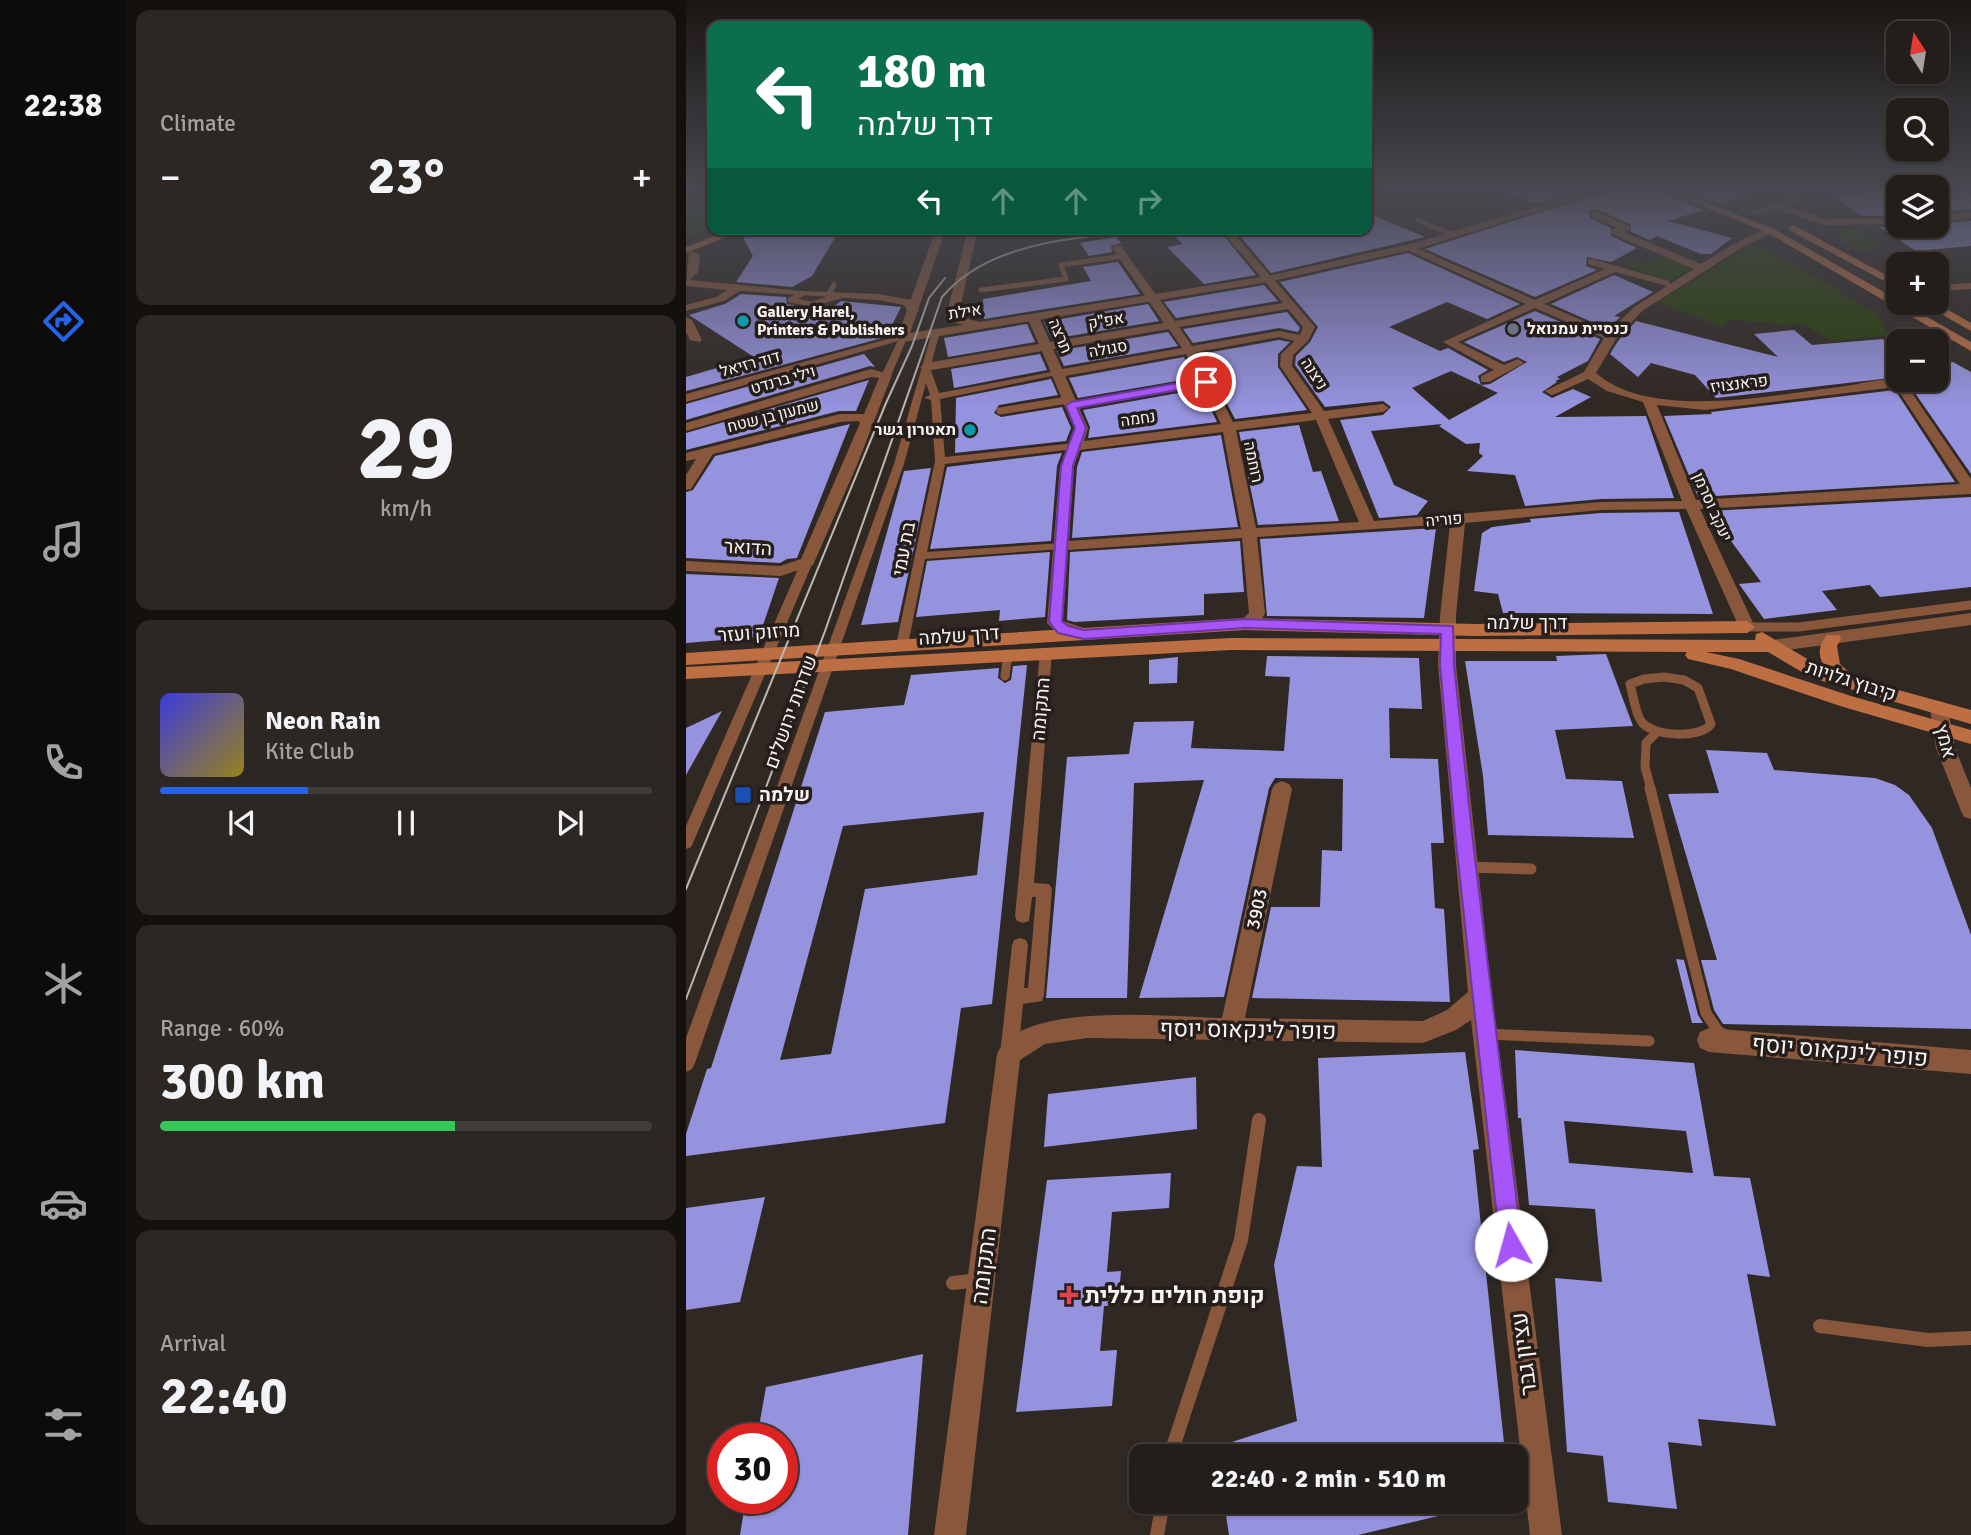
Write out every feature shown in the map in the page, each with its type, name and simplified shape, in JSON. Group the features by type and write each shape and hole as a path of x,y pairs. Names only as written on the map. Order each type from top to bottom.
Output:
{"main road":[{"path":"1825,262 1886,295"},
{"path":"1854,262 1886,279"},
{"path":"1920,315 1971,347"},
{"path":"1949,315 1971,328"},
{"name":"דרך שלמה","path":"832,657 902,645 1245,624 1613,644 1772,646"},
{"path":"1747,627 1748,647"},
{"name":"דרך שלמה","path":"832,657 1008,654 1747,627"},
{"name":"קיבוץ גלויות","path":"1747,627 1802,666 1938,718 1971,737"},
{"path":"1833,639 1827,651 1832,668 1842,678 1857,685"},
{"name":"קיבוץ גלויות","path":"1613,644 1700,655 1804,688 1938,718 1971,717"},
{"name":"קיבוץ גלויות","path":"1748,647 1766,665 1804,688"},
{"name":"מרזוק ועזר","path":"686,659 766,661 832,657"},
{"name":"מרזוק ועזר","path":"686,673 766,661"}],"street":[{"path":"686,280 694,272 695,262"},
{"path":"903,338 930,262"},
{"path":"965,262 953,313 956,319 963,322 988,324"},
{"name":"רוחמה","path":"1127,262 1190,351 1228,425 1249,532 1257,613 1254,619 1245,624"},
{"name":"ניצנה","path":"1253,262 1309,327 1304,339 1287,354 1286,366 1320,415 1368,525"},
{"name":"אילת","path":"903,338 1268,279 1346,262"},
{"path":"1439,262 1611,337"},
{"path":"1594,262 1613,269"},
{"path":"1686,262 1701,268"},
{"path":"1551,391 1589,374 1611,337 1638,309 1711,262"},
{"path":"1504,370 1448,342 1616,267 1665,284"},
{"path":"686,280 802,294 834,292 878,297 909,302 913,312"},
{"path":"878,297 908,292 924,281"},
{"path":"1949,287 1971,286"},
{"path":"686,308 720,299 738,288"},
{"name":"אפ\"ק","path":"926,367 1292,304"},
{"name":"תרצה","path":"1033,317 1081,428 1069,454 1067,466 1055,622 1063,629 1084,634"},
{"path":"686,320 696,340"},
{"name":"שדרות ירושלים","path":"686,1063 899,464 936,332"},
{"name":"סגולה","path":"917,401 1279,334 1304,339"},
{"name":"שדרות ירושלים","path":"686,843 903,338"},
{"name":"דוד רזיאל","path":"686,398 903,338"},
{"path":"1485,379 1518,363"},
{"name":"בת עמי","path":"902,645 940,461 935,397 926,367"},
{"name":"וילי ברנדט","path":"690,425 873,373 885,373 885,378"},
{"name":"פראנצויז","path":"1589,374 1602,384 1676,405 1705,405 1899,383 1970,489"},
{"path":"1070,403 1206,382"},
{"name":"יעקב וסרמן","path":"1648,399 1691,505 1747,627"},
{"name":"נחמה","path":"940,461 1383,408"},
{"name":"שמעון בן שטח","path":"686,457 840,418 861,417 867,423"},
{"path":"686,486 708,451 690,425"},
{"name":"פוריה","path":"920,556 1458,519 1601,506 1691,505 1970,489"},
{"name":"עציון גבר","path":"1458,519 1447,665 1480,995 1546,1535"},
{"name":"הדואר","path":"686,566 781,571 807,562"},
{"name":"דרך שלמה","path":"1772,646 1971,619"},
{"name":"התקומה","path":"1023,916 1046,652"},
{"name":"אמץ","path":"1938,718 1942,747 1971,811"},
{"name":"3903","path":"1231,1029 1282,789"},
{"path":"1015,997 1035,995 1044,889 1025,891"},
{"name":"התקומה","path":"950,1535 983,1279 1020,945"},
{"name":"פופר לינקאוס יוסף","path":"1009,1054 1024,1039 1063,1029 1088,1027 1423,1032 1448,1024 1466,1013 1480,995"},
{"name":"פופר לינקאוס יוסף","path":"1709,1041 1971,1062"}],"lane":[{"path":"981,290 1066,279 1061,265 1076,262"},
{"path":"1000,411 1070,403"},
{"name":"דרך שלמה","path":"1747,627 1799,627 1971,605"},
{"path":"1005,676 1008,654"},
{"path":"1656,733 1641,722 1630,684 1636,679 1678,678 1699,689 1711,724 1707,730 1699,733 1656,733 1646,743 1645,767 1706,1013 1718,1031 1737,1043"},
{"path":"1467,867 1531,869"},
{"path":"1485,1034 1649,1041"},
{"path":"1174,1444 1241,1240 1259,1120"},
{"path":"953,1283 983,1279"},
{"path":"1820,1326 1928,1340 1971,1338"},
{"path":"1157,1535 1161,1514"}],"green space":[{"path":"1636,262 1645,265 1651,262 1675,262 1691,268 1669,280 1623,265"},
{"path":"1725,262 1787,262 1878,314 1886,335 1833,341 1800,323 1788,325 1730,319 1722,327 1659,302"}],"building":[{"path":"749,262 821,262 812,276 792,287 736,282"},
{"path":"1118,262 1140,294 984,319 983,299 1091,281 1083,267"},
{"path":"1182,262 1245,262 1256,275 1204,284"},
{"path":"1261,262 1320,262 1271,273"},
{"path":"1370,262 1427,262 1520,304 1487,319 1447,302 1389,327 1440,351 1448,348 1488,370 1478,376 1481,385 1490,384 1527,362 1517,357 1504,362 1464,342 1535,311 1600,339 1588,361 1557,377 1560,379 1542,392 1552,398 1573,389 1591,397 1555,417 1646,416 1674,498 1601,499 1525,506 1515,475 1467,471 1483,456 1479,453 1480,443 1466,444 1439,426 1442,424 1371,431 1394,485 1428,501 1417,515 1379,518 1340,420 1383,415 1391,407 1383,401 1325,407 1295,365 1296,356 1310,342 1318,327 1280,282","holes":["1451,371 1498,393 1449,420 1412,388"]},
{"path":"1454,262 1586,262 1586,266 1597,270 1535,297"},
{"path":"1614,275 1653,292 1614,316 1620,317 1608,329 1551,304"},
{"path":"1264,285 1278,301 1176,318 1164,302"},
{"path":"741,294 786,297 787,304 811,309 826,305 833,307 841,301 901,307 886,337 686,391 686,377 754,357 689,315 725,304"},
{"path":"1148,304 1159,321 1052,339 1044,322"},
{"path":"1287,312 1300,328 1298,332 1279,328 1193,343 1183,329"},
{"path":"1636,321 1778,357 1754,334 1794,330 1812,345 1883,339 1886,344 1886,378 1716,398 1695,375 1651,363 1638,377 1610,354"},
{"path":"1027,324 1035,342 948,357 944,338"},
{"path":"1168,332 1178,346 1064,366 1057,351"},
{"path":"1279,340 1290,342 1278,354 1278,367 1307,410 1235,419 1201,354"},
{"path":"864,354 875,367 870,366 686,420 686,404"},
{"path":"1040,354 1047,370 954,388 951,369"},
{"path":"1184,357 1194,378 1078,398 1069,378"},
{"path":"1949,362 1971,372 1971,474 1914,392 1949,392"},
{"path":"1051,379 1058,395 999,405 994,413 1001,417 1062,407 1071,428 1066,441 955,453 956,398"},
{"path":"869,380 856,411 839,411 686,450 686,433"},
{"path":"1201,389 1217,422 1088,438 1090,427 1083,410"},
{"path":"1896,392 1955,482 1698,497 1664,416 1712,414 1711,412"},
{"path":"850,424 797,558 780,563 686,558 686,492 693,490 715,456"},
{"path":"1299,425 1313,472 1321,471 1339,521 1258,525 1239,432"},
{"path":"1221,435 1238,527 1072,538 1077,467 1082,452"},
{"path":"1062,453 1057,466 1051,541 930,549 947,467"},
{"path":"931,468 898,622 861,625 904,471"},
{"path":"1971,497 1971,587 1880,597 1870,585 1822,591 1837,610 1764,619 1739,584 1761,582 1709,511"},
{"path":"1679,512 1713,614 1503,613 1498,594 1474,591 1482,533 1492,527 1531,522 1530,519 1601,513"},
{"path":"1436,528 1424,618 1267,616 1260,539"},
{"path":"1240,541 1244,592 1204,594 1204,615 1074,622 1067,620 1070,552"},
{"path":"1050,552 1045,617 999,621 1000,610 916,617 927,561"},
{"path":"686,574 779,578 759,637 686,643"},
{"path":"1606,654 1633,726 1555,730 1566,779 1622,781 1634,838 1488,835 1483,776 1465,661 1557,661 1556,656"},
{"path":"1267,656 1419,658 1422,709 1389,708 1390,758 1438,759 1444,843 1431,843 1435,908 1444,909 1450,1002 1252,998 1271,907 1320,907 1322,850 1342,851 1343,779 1275,778 1269,788 1224,997 1139,998 1204,780 1134,783 1127,998 1046,998 1067,757 1129,754 1134,722 1194,721 1191,748 1284,751 1290,677 1265,676"},
{"path":"1178,657 1177,683 1149,684 1149,660"},
{"path":"1027,665 992,1004 961,1008 945,1123 686,1156 686,1134 707,1069 711,1068 825,712 904,705 911,675 999,668 998,678 1005,683 1011,680 1013,666","holes":["984,812 977,875 865,889 831,1054 780,1060 843,826"]},
{"path":"722,711 686,775 686,728"},
{"path":"1706,750 1767,753 1774,770 1875,778 1895,785 1909,795 1932,828 1971,935 1971,1029 1723,1024 1714,1010 1701,960 1717,960 1668,794 1719,793"},
{"path":"1676,959 1684,960 1698,1015 1703,1023 1692,1023"},
{"path":"1515,1050 1694,1063 1714,1176 1750,1178 1770,1277 1747,1274 1776,1426 1698,1419 1702,1446 1668,1442 1677,1509 1608,1502 1603,1456 1567,1452 1555,1278 1602,1282 1595,1209 1529,1205 1521,1118 1518,1118","holes":["1564,1121 1686,1131 1693,1173 1569,1163"]},
{"path":"1465,1052 1479,1149 1473,1150 1504,1444 1226,1444 1297,1421 1274,1265 1297,1166 1322,1167 1318,1058"},
{"path":"1196,1077 1197,1129 1044,1147 1048,1094"},
{"path":"1171,1173 1169,1208 1112,1212 1107,1272 1121,1271 1118,1305 1104,1306 1100,1351 1117,1350 1112,1406 1016,1412 1047,1180"},
{"path":"765,1197 740,1302 686,1310 686,1208"},
{"path":"923,1354 908,1535 740,1535 743,1514 798,1514 798,1423 760,1423 766,1387"},
{"path":"1226,1514 1447,1514 1358,1535 1229,1535"}],"tram line":[{"path":"686,999 825,631 942,297 962,278 990,262"},
{"path":"686,889 886,403 912,346 929,298 945,278"}],"place":[{"name":"Gallery Harel, Printers & Publishers","path":"743,321"},
{"name":"כנסיית עמנואל","path":"1513,329"},
{"name":"תאטרון גשר","path":"970,430"},
{"name":"שלמה","path":"743,795"},
{"name":"קופת חולים כללית","path":"1069,1295"}],"route":[{"path":"1206,382 1071,406 1081,428 1080,436 1069,454 1067,466 1056,625 1084,634 1307,623 1448,629 1447,665 1480,995 1511,1245"}]}
